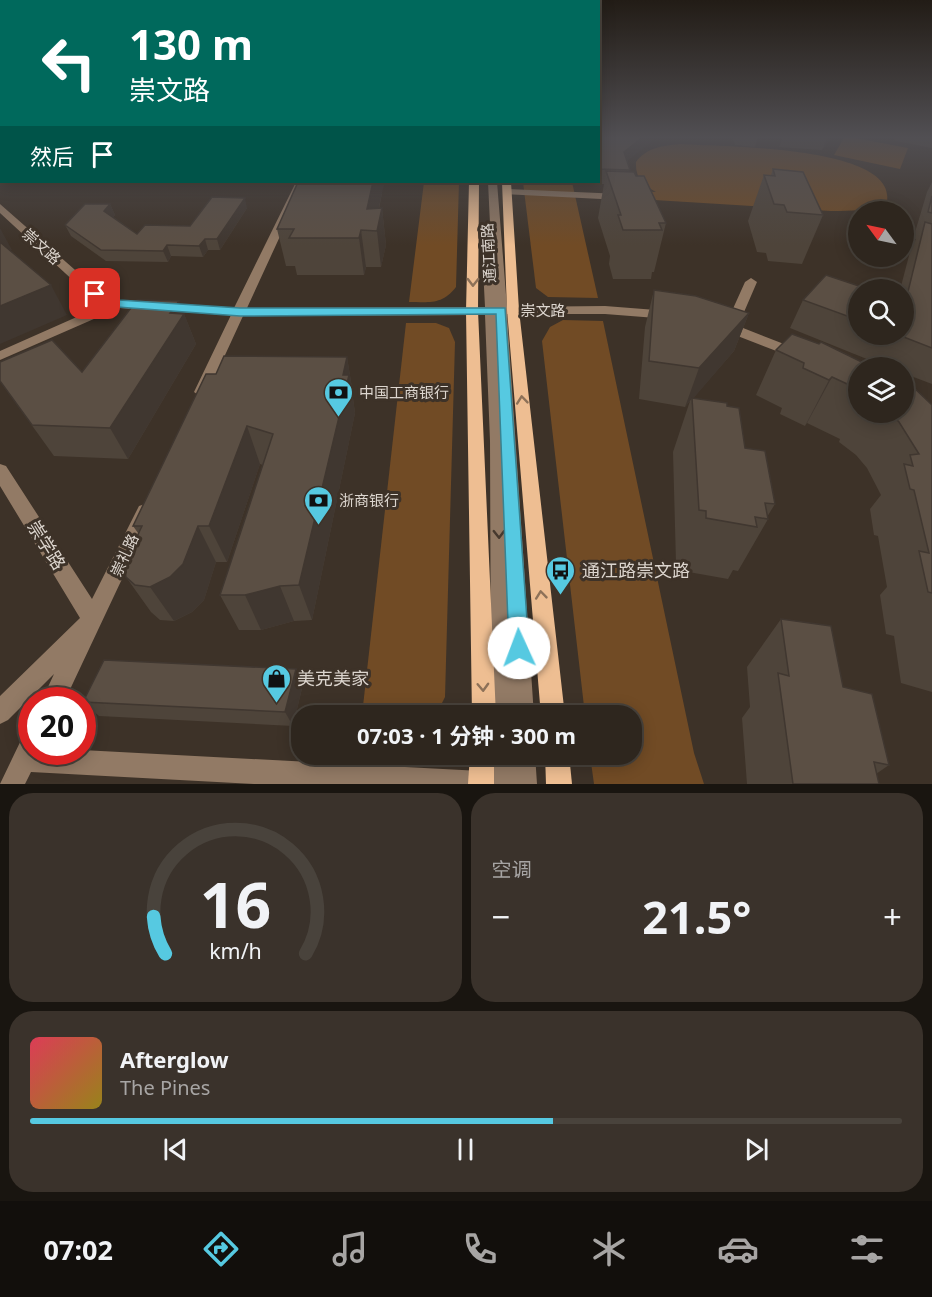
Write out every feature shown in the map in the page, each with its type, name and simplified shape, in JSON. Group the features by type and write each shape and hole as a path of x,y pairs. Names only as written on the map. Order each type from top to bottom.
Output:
{"main road":[{"name":"通江南路","path":"474,183 472,310 484,705"},
{"name":"通江南路","path":"507,187 502,310 552,705"},
{"path":"481,784 482,765"},
{"path":"558,765 560,784"}],"street":[{"path":"194,407 300,183"},
{"path":"487,183 502,310 498,441 503,705"},
{"path":"493,183 502,310 521,705"},
{"path":"576,183 579,194"},
{"path":"507,187 630,198"},
{"name":"崇文路","path":"0,207 95,294 117,304 240,312 605,310 682,316"},
{"path":"914,245 932,249"},
{"path":"730,327 752,282"},
{"path":"0,356 117,304"},
{"path":"711,323 730,327 805,357"},
{"name":"崇学路","path":"0,471 93,620"},
{"name":"崇礼路","path":"60,687 154,492"},
{"path":"0,712 93,620"},
{"path":"96,757 481,784"},
{"path":"12,784 22,765"},
{"path":"504,765 505,784"},
{"path":"523,765 524,784"}],"shaded area":[{"path":"637,173 869,173 882,183 887,201 848,201 848,210 831,211 638,199 638,191 656,192 647,187"},
{"path":"424,183 459,183 456,287 441,300 409,302"},
{"path":"523,183 572,183 598,298 548,297 536,288"},
{"path":"563,320 603,321 694,753 704,784 594,784 591,765 642,765 642,705 584,705 542,341 550,327"},
{"path":"406,323 436,323 449,328 455,342 445,697 441,705 363,705"}],"building":[{"path":"607,173 634,173 636,176 644,176 666,223 659,223 662,230 623,230 618,215 621,215"},
{"path":"774,173 803,173 823,215 787,212 784,205 774,204 764,175 775,176"},
{"path":"298,183 373,183 367,209 382,208 377,231 361,230 359,238 289,238 294,229 277,229"},
{"path":"932,196 932,213 928,212"},
{"path":"212,197 245,198 217,239 205,239 199,246 167,245 163,251 101,250 65,225 85,204 110,204 104,211 137,234 145,225 190,226"},
{"path":"925,222 932,224 932,348 914,341 914,279 911,279"},
{"path":"0,242 51,285 0,306"},
{"path":"826,275 848,282 848,316 803,300"},
{"path":"654,290 696,296 749,313 699,368 649,361"},
{"path":"137,300 179,301 170,313 184,314 110,428 32,425 0,381 0,362 52,340 82,372"},
{"path":"792,334 819,344 821,342 852,357 848,357 848,384 832,377 829,380 803,368 804,363 776,350"},
{"path":"224,356 347,357 343,375 349,375 299,585 280,586 245,595 220,595 273,434 247,426 209,526 198,526 183,564 170,577 150,587 135,585 126,577 124,564 142,526 133,526 206,374 216,374"},
{"path":"914,388 932,405 932,593 928,592 919,551 929,553 914,490 910,489 904,464 913,466 910,455 919,454 900,423 914,423"},
{"path":"692,398 727,403 727,406 739,408 745,448 765,451 775,504 765,503 768,519 755,517 757,527 706,518 706,511 699,510"},
{"path":"781,619 831,626 843,687 872,694 889,765 874,762 879,784 793,784 778,673 789,676"},
{"path":"104,660 296,669 285,712 96,703 96,687 90,687"}],"place":[{"name":"中国工商银行","path":"338,418"},
{"name":"浙商银行","path":"318,526"},
{"name":"通江路崇文路","path":"561,596"},
{"name":"美克美家","path":"276,704"}],"route":[{"path":"95,294 117,304 240,312 501,310 519,648"}]}
